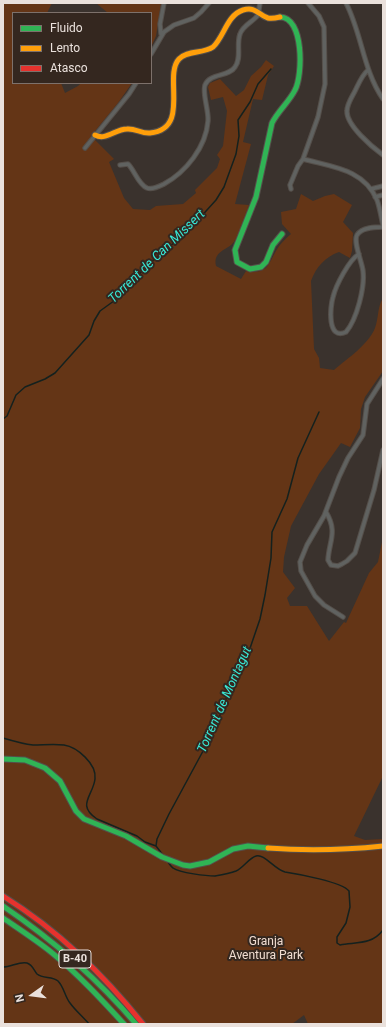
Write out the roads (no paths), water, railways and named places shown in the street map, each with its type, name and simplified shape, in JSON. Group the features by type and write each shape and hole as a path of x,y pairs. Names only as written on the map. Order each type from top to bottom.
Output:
{"main road":[{"path":"95,135 101,137 127,129 135,129 149,134 163,129 174,108 174,72 176,62 183,55 212,48 218,41 229,21 236,14 247,9 251,8 260,11 266,17 285,17 290,22 298,40 300,54 299,75 294,91 276,113 272,123 256,197 235,250 237,262 250,269 261,267 266,262 273,245 282,234"},
{"path":"3,759 25,760 45,768 60,781 76,811 84,819 126,836 162,857 182,865 190,866 209,862 233,849 248,846 292,850 353,849 383,846"},
{"path":"3,896 55,931 98,970 143,1024"},
{"name":"B-40","path":"3,906 39,931 72,957 108,991 136,1024"},
{"name":"B-40","path":"4,919 30,936 63,962 87,983 124,1024"}],"street":[{"path":"161,34 160,24 164,3"},
{"path":"152,52 161,34 174,25 194,18 209,3"},
{"path":"120,165 128,164 142,184 151,188 168,182 188,165 202,143 207,128 208,111 204,90 206,84 211,79 236,67 240,34 246,25 256,18 260,11 260,3"},
{"path":"291,189 290,185 298,166 304,159 318,117 326,84 324,27 319,16 308,3"},
{"path":"346,3 358,30 368,70 383,99"},
{"path":"368,70 362,77 347,107 347,115 354,128 383,155"},
{"path":"85,148 135,84"},
{"path":"304,159 341,168 360,178 371,189 375,197 383,226 365,229 359,233 356,240 359,254 363,279 360,299 349,329 344,333 338,334 334,329 331,318 332,300 338,284 353,260 359,254"},
{"path":"371,189 383,186"},
{"path":"375,197 383,195"},
{"path":"343,617 319,601 300,566 301,557 326,512 339,476 348,458 363,435 367,404 383,379"},
{"path":"326,512 331,522 332,536 328,560 330,565 338,566 347,562 352,557 358,546 374,490 383,450"}],"waterway":[{"name":"Torrent de Can Missert","path":"3,419 7,416 16,395 25,387 45,379 55,373 89,335 94,321 100,311 126,291 145,267 188,231 216,200 224,187 236,154 239,136 238,120 250,102 258,84 271,69"},
{"name":"Torrent de Montagut","path":"156,846 157,839 169,814 209,740 221,713 232,682 246,660 260,619 265,595 271,558 272,532 287,499 298,458 319,412"},
{"path":"3,738 33,745 64,745 75,749 85,757 95,773 94,785 87,800 88,809 91,814 97,819 156,846 163,855"},
{"path":"167,861 176,870 200,875 215,876 236,871 253,857 259,856 266,859 281,871 329,882 349,891 350,907 346,923 337,937 337,943 340,945 369,941 379,935 383,930"},
{"path":"3,967 27,963 31,965 39,976 53,978 58,981 70,1003 89,1024"}],"park label":[{"name":"Granja Aventura Park","path":"266,949"}]}
